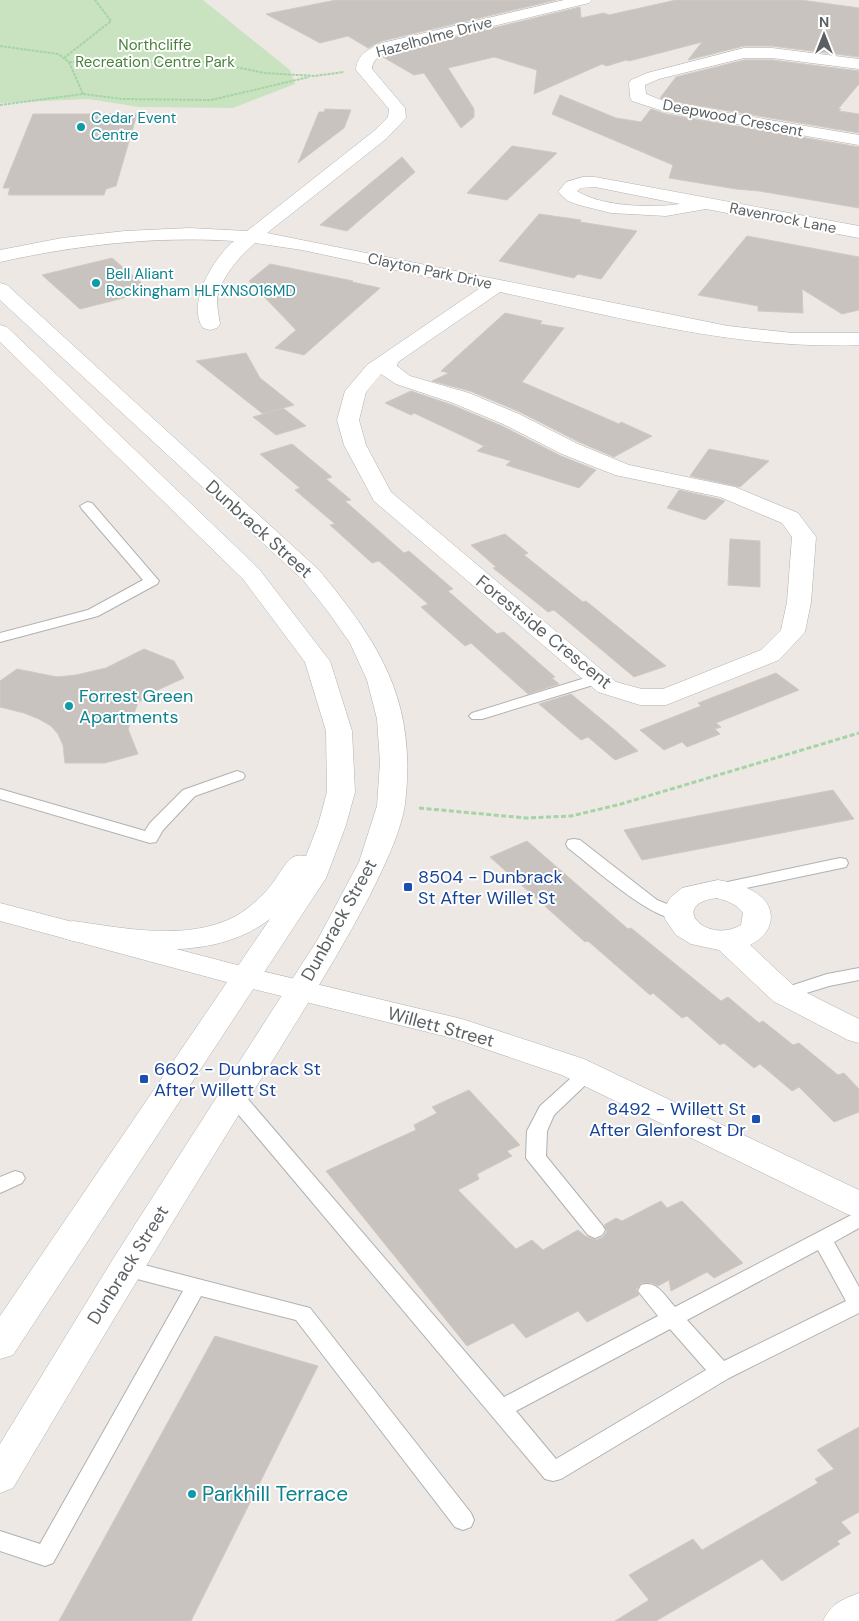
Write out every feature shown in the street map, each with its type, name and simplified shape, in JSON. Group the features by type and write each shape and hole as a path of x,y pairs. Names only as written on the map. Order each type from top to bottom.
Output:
{"street":[{"name":"Hazelholme Drive","path":"250,236 380,135 397,118 397,108 364,70 364,62 369,54 388,46 584,0"},
{"name":"Deepwood Crescent","path":"859,64 772,53 744,53 653,76 637,83 638,97 666,107 859,140"},
{"name":"Ravenrock Lane","path":"706,204 660,212 584,201 567,192 569,187 577,183 595,182 859,232"},
{"name":"Clayton Park Drive","path":"0,256 41,246 85,240 162,234 250,236 274,239 677,324 751,336 803,341 859,339"},
{"path":"210,324 207,299 215,280 233,251 250,236"},
{"name":"Forestside Crescent","path":"381,365 404,380 461,398 511,419 570,449 623,470 727,492 790,518 804,537 799,602 793,632 770,655 666,697 640,697 607,687 382,496 354,445 348,420 356,391 381,365 497,285"},
{"name":"Dunbrack Street","path":"0,289 311,575 338,608 362,643 380,680 390,719 393,762 391,806 373,862 332,940 125,1268 0,1477"},
{"name":"Dunbrack Street","path":"0,331 251,574 318,662 338,731 341,792 332,826 312,878 0,1344"},
{"path":"73,931 168,941 196,939 224,933 249,922 269,906 332,826"},
{"path":"718,889 731,892 752,903 757,910 758,919 756,927 749,934 727,941 700,937 689,931 682,924 678,915 679,906 685,899 694,893 718,889"},
{"name":"Willett Street","path":"0,912 245,977 462,1030 574,1066 859,1205"},
{"path":"727,941 784,994 859,1032"},
{"path":"843,1621 859,1611"}],"lane":[{"path":"0,638 93,613 152,581 87,506"},
{"path":"477,716 598,679"},
{"path":"0,794 150,838 156,828 189,793 237,776"},
{"path":"574,844 651,904 678,915"},
{"path":"718,889 840,863"},
{"path":"784,994 827,980 859,974"},
{"path":"588,1074 547,1111 537,1132 536,1158 596,1230"},
{"path":"234,1096 553,1472 721,1372 858,1304 822,1239"},
{"path":"501,1409 859,1219"},
{"path":"125,1268 303,1314 463,1520"},
{"path":"0,1541 46,1556 196,1286"},
{"path":"648,1291 721,1372"}],"path":[{"path":"64,58 111,22 95,0"},
{"path":"0,46 58,54 68,62 83,94"},
{"path":"68,62 211,62 265,74 314,76"},
{"path":"0,105 83,94 123,99 211,100 314,76 364,70"},
{"path":"391,806 526,818 571,816 621,804 859,733"}],"green space":[{"name":"Northcliffe Recreation Centre Park","path":"0,0 203,0 290,70 295,84 233,108 139,107 88,99 0,103"}],"building":[{"path":"336,0 556,0 382,41 368,48 348,36 320,43 266,14"},
{"path":"676,0 801,0 859,8 859,57 772,46 744,46 688,60 702,42 607,66 602,64 534,94 537,70 494,57 448,68 474,109 474,117 461,128 424,73 414,75 383,57 394,52 580,7 581,18 604,13 609,15"},
{"path":"744,60 772,60 859,71 859,84 838,109 841,109 839,111 859,114 859,133 660,98 676,77"},
{"path":"560,95 616,118 641,122 651,109 666,114 859,147 859,208 669,178 673,165 552,114"},
{"path":"325,109 351,110 344,128 298,163 319,112 324,112"},
{"path":"33,114 137,114 116,186 106,189 104,195 8,195 10,188 3,188"},
{"path":"512,146 557,153 507,200 467,193"},
{"path":"402,157 415,172 347,231 320,225"},
{"path":"539,214 637,231 601,279 578,274 574,278 499,261"},
{"path":"747,236 859,257 859,310 842,314 802,289 803,313 758,311 758,306 698,295"},
{"name":"Bell Aliant Rockingham HLFXNS016MD","path":"112,258 151,291 80,309 42,275"},
{"path":"270,264 380,288 304,355 275,348 296,330 249,281"},
{"path":"505,313 542,321 540,324 564,328 522,382 619,424 621,422 652,436 614,457 579,442 520,412 470,391 432,381 449,373 441,371"},
{"path":"246,353 260,378 294,405 263,414 196,361"},
{"path":"411,391 452,405 502,426 561,456 596,470 579,488 506,465 511,461 477,451 484,446 414,413 411,415 385,403"},
{"path":"283,408 306,426 276,435 253,417"},
{"path":"292,444 332,477 326,479 351,500 345,501 404,553 409,551 453,589 448,591 497,634 504,632 555,677 552,678 559,684 528,694 471,643 465,646 421,607 428,604 379,561 372,563 330,525 335,524 295,490 300,488 260,454"},
{"path":"709,449 769,461 740,487 690,476"},
{"path":"679,490 725,501 705,520 667,508"},
{"path":"505,534 528,553 524,555 583,602 586,601 666,666 634,677 554,610 548,612 493,568 496,567 471,545"},
{"path":"730,539 760,541 760,587 728,585"},
{"name":"Forrest Green Apartments","path":"144,649 174,661 184,678 149,694 138,703 128,729 138,754 105,763 65,763 63,745 58,734 51,726 24,713 0,707 0,681 17,669 57,677 76,675 106,668"},
{"path":"776,673 799,690 716,723 721,727 715,729 720,734 687,747 682,742 664,750 640,730 701,706 698,703"},
{"path":"571,694 638,751 615,760 588,737 581,740 539,704"},
{"path":"833,790 854,819 642,860 624,830"},
{"path":"527,841 628,929 631,928 721,1001 728,997 759,1023 763,1021 793,1045 799,1043 838,1075 844,1073 859,1089 859,1112 834,1122 799,1087 792,1091 760,1064 754,1068 724,1043 720,1045 687,1016 682,1018 653,993 650,995 588,941 585,942 490,857"},
{"path":"469,1090 520,1145 507,1151 512,1156 477,1174 479,1179 458,1190 516,1249 532,1240 543,1250 578,1230 585,1236 596,1240 603,1237 607,1231 604,1225 616,1218 622,1221 661,1201 667,1208 682,1201 743,1263 714,1278 707,1272 671,1291 669,1280 658,1286 652,1283 641,1283 636,1290 639,1295 587,1322 578,1311 526,1338 513,1323 467,1346 326,1171 416,1130 414,1125 437,1113 432,1107"},
{"name":"Parkhill Terrace","path":"215,1336 318,1366 191,1621 59,1621"},
{"path":"859,1427 859,1512 841,1522 851,1533 837,1541 840,1544 782,1581 762,1559 656,1621 615,1621 649,1600 629,1575 693,1539 702,1550 818,1483 815,1479 834,1469 817,1450"}],"place":[{"name":"Cedar Event Centre","path":"81,127"},
{"name":"Bell Aliant Rockingham HLFXNS016MD","path":"96,283"},
{"name":"Forrest Green Apartments","path":"69,706"},
{"name":"8504 - Dunbrack St After Willet St","path":"408,887"},
{"name":"6602 - Dunbrack St After Willett St","path":"144,1079"},
{"name":"8492 - Willett St After Glenforest Dr","path":"756,1119"},
{"name":"Parkhill Terrace","path":"192,1494"}]}
